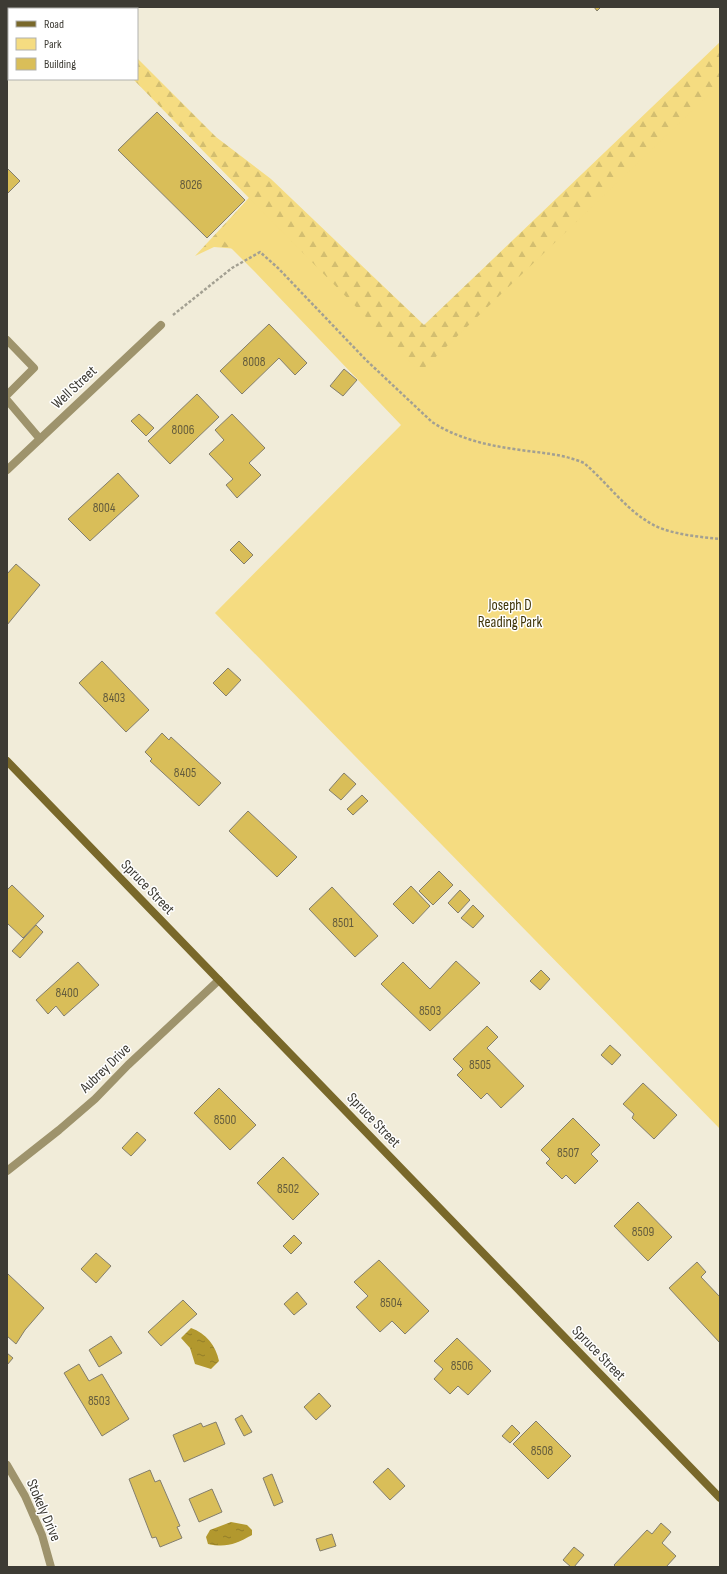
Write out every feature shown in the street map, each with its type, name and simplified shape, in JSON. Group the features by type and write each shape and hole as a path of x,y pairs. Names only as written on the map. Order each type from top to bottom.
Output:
{"street":[{"name":"Well Street","path":"7,470 160,325"},
{"path":"7,340 34,368 7,395"},
{"path":"7,400 40,439"},
{"name":"Spruce Street","path":"7,761 720,1498"},
{"name":"Aubrey Drive","path":"7,1171 95,1099 128,1065 219,980"},
{"name":"Stokely Drive","path":"7,1465 25,1496 42,1535 51,1567"}],"path":[{"path":"160,325 232,268 260,252 278,268 366,360 432,422 444,430 475,442 513,449 557,454 572,458 588,466 637,513 649,522 692,537 720,539"}],"green space":[{"path":"720,42 720,480 512,442 238,249 214,247 195,256 249,198 134,80 138,80 138,59 216,137 271,179 424,325"},
{"name":"Joseph D Reading Park","path":"720,84 720,1129 215,613 401,425 217,234 249,198 420,372"}],"water":[{"path":"191,1328 201,1333 210,1341 218,1355 219,1361 211,1369 195,1364 190,1348 181,1338"},
{"path":"231,1522 247,1525 252,1530 252,1535 231,1544 220,1546 208,1544 206,1537 210,1530"}],"building":[{"path":"594,7 601,7 597,11"},
{"path":"157,112 245,200 207,238 118,150"},
{"path":"7,168 20,181 7,194"},
{"path":"269,324 307,363 295,375 279,358 242,394 220,371"},
{"path":"344,369 357,380 343,396 330,386"},
{"path":"197,394 219,417 170,464 148,441"},
{"path":"139,414 154,428 146,436 131,421"},
{"path":"232,414 265,448 249,463 261,475 237,498 226,485 233,479 209,454 224,440 215,430"},
{"path":"118,473 139,496 90,541 68,519"},
{"path":"239,541 253,555 244,564 230,550"},
{"path":"16,564 40,585 7,625 7,574"},
{"path":"102,661 149,710 126,732 79,683"},
{"path":"228,668 241,680 226,696 213,683"},
{"path":"162,733 169,740 171,737 221,783 199,806 150,761 152,759 145,752"},
{"path":"344,773 356,784 341,800 329,790"},
{"path":"362,795 368,801 353,815 347,809"},
{"path":"248,811 297,857 277,877 229,831"},
{"path":"439,871 453,885 433,905 419,891"},
{"path":"12,885 44,916 23,938 7,923 7,890"},
{"path":"411,886 430,906 413,924 393,904"},
{"path":"332,887 378,936 355,957 309,909"},
{"path":"460,890 470,900 458,913 448,903"},
{"path":"473,905 484,916 473,928 461,918"},
{"path":"36,925 43,932 20,958 12,951"},
{"path":"456,961 480,983 430,1031 381,984 403,962 430,989"},
{"path":"78,962 99,985 64,1016 56,1006 48,1014 36,1000"},
{"path":"541,970 550,979 540,990 530,981"},
{"path":"487,1026 498,1037 487,1048 524,1086 501,1108 487,1093 481,1099 457,1075 463,1069 453,1059"},
{"path":"610,1045 621,1055 612,1065 601,1055"},
{"path":"643,1083 677,1115 654,1139 632,1118 634,1114 623,1104"},
{"path":"219,1088 256,1125 230,1150 194,1113"},
{"path":"573,1118 600,1145 591,1154 598,1161 575,1184 566,1175 562,1179 546,1163 550,1159 541,1150"},
{"path":"137,1132 146,1140 131,1156 122,1148"},
{"path":"283,1157 319,1194 293,1220 257,1183"},
{"path":"638,1202 672,1237 648,1261 614,1226"},
{"path":"294,1235 302,1243 291,1254 283,1246"},
{"path":"96,1253 111,1266 96,1283 81,1269"},
{"path":"379,1260 429,1311 405,1334 392,1321 380,1332 356,1307 368,1296 354,1282"},
{"path":"697,1262 706,1272 701,1277 720,1297 720,1343 669,1288"},
{"path":"8,1274 44,1308 25,1330 16,1344 7,1336"},
{"path":"297,1292 307,1304 294,1315 284,1304"},
{"path":"183,1300 197,1314 161,1346 148,1332"},
{"path":"111,1336 122,1353 99,1367 89,1350"},
{"path":"457,1338 491,1371 468,1395 458,1386 450,1394 434,1379 443,1369 434,1361"},
{"path":"7,1353 13,1358 7,1365"},
{"path":"79,1364 89,1381 102,1374 129,1419 102,1436 64,1373"},
{"path":"319,1393 331,1406 316,1420 304,1407"},
{"path":"242,1415 252,1432 244,1436 235,1419"},
{"path":"536,1421 571,1456 548,1479 513,1444"},
{"path":"216,1422 225,1444 184,1462 173,1435 201,1423 203,1427"},
{"path":"512,1425 520,1433 510,1443 502,1436"},
{"path":"388,1468 405,1486 390,1500 373,1482"},
{"path":"150,1470 155,1482 160,1480 180,1526 177,1527 182,1538 160,1547 156,1537 152,1538 129,1479"},
{"path":"272,1474 283,1502 274,1506 263,1478"},
{"path":"212,1489 222,1512 199,1522 189,1499"},
{"path":"661,1523 671,1532 662,1543 676,1556 666,1567 616,1567 614,1565 647,1530 652,1534"},
{"path":"332,1534 336,1546 320,1551 316,1539"},
{"path":"574,1547 584,1555 574,1567 571,1567 563,1560"}]}
